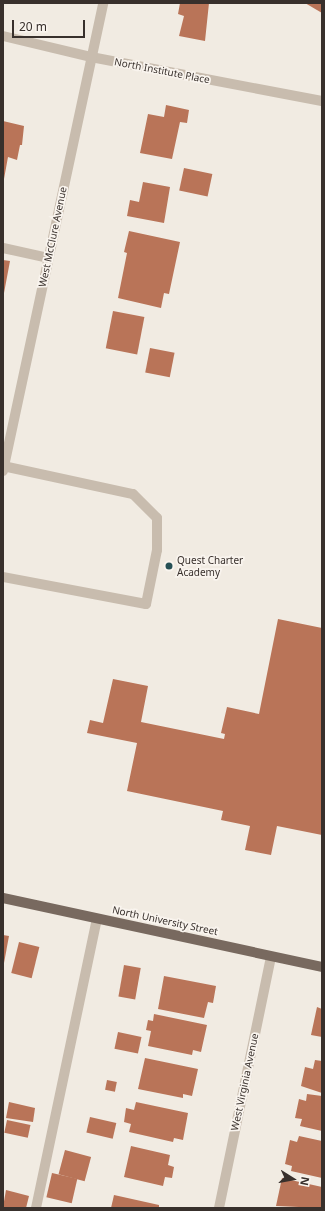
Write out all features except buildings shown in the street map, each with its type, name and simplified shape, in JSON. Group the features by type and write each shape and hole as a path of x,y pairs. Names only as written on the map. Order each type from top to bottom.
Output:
{"main road":[{"name":"North University Street","path":"3,898 322,967"}],"street":[{"name":"West McClure Avenue","path":"3,468 103,3"},
{"name":"North Institute Place","path":"3,36 91,57 322,101"},
{"path":"3,248 48,258"},
{"path":"3,468 134,494 157,518 158,550 146,604 3,577"},
{"path":"36,1208 97,919"},
{"name":"West Virginia Avenue","path":"218,1208 272,957"}],"place":[{"name":"Quest Charter Academy","path":"169,566"}]}
